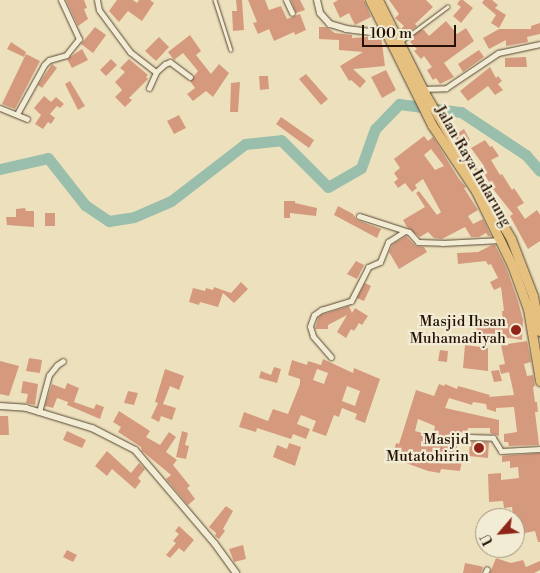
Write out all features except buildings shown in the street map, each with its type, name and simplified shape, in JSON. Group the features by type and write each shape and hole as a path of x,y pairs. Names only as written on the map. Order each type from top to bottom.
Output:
{"highway":[{"name":"Jalan Raya Indarung","path":"370,0 421,92 483,188 511,239 522,264 539,319 540,331"},
{"name":"Jalan Raya Indarung","path":"378,0 388,30 399,42 421,92 432,125 476,191 500,240 528,309 540,381"}],"street":[{"path":"17,114 44,64 48,60 66,55 79,39 61,0"},
{"path":"286,0 292,13"},
{"path":"317,0 320,14 330,24 346,29 388,30"},
{"path":"99,1 99,10 122,44 156,72"},
{"path":"421,92 446,88 493,56 540,44"},
{"path":"149,88 156,72 170,62 190,77"},
{"path":"0,108 27,119"},
{"path":"359,216 406,231 418,242 448,243 511,239"},
{"path":"330,357 313,336 310,326 314,315 321,310 351,301 368,267 380,262 388,242 406,231"},
{"path":"38,412 49,375 63,361"},
{"path":"0,406 38,412 92,428 135,450 210,538 236,573"},
{"path":"469,437 493,438 501,451 540,449"}],"lane":[{"path":"215,0 231,50"},
{"path":"399,42 447,7"}],"waterway":[{"path":"0,169 48,158 85,205 109,221 134,217 171,201 245,144 281,140 328,187 361,168 375,129 399,104 461,112 526,155 540,171"}],"place":[{"name":"Masjid Ihsan Muhamadiyah","path":"516,330"},
{"name":"Masjid Mutatohirin","path":"479,448"}]}
